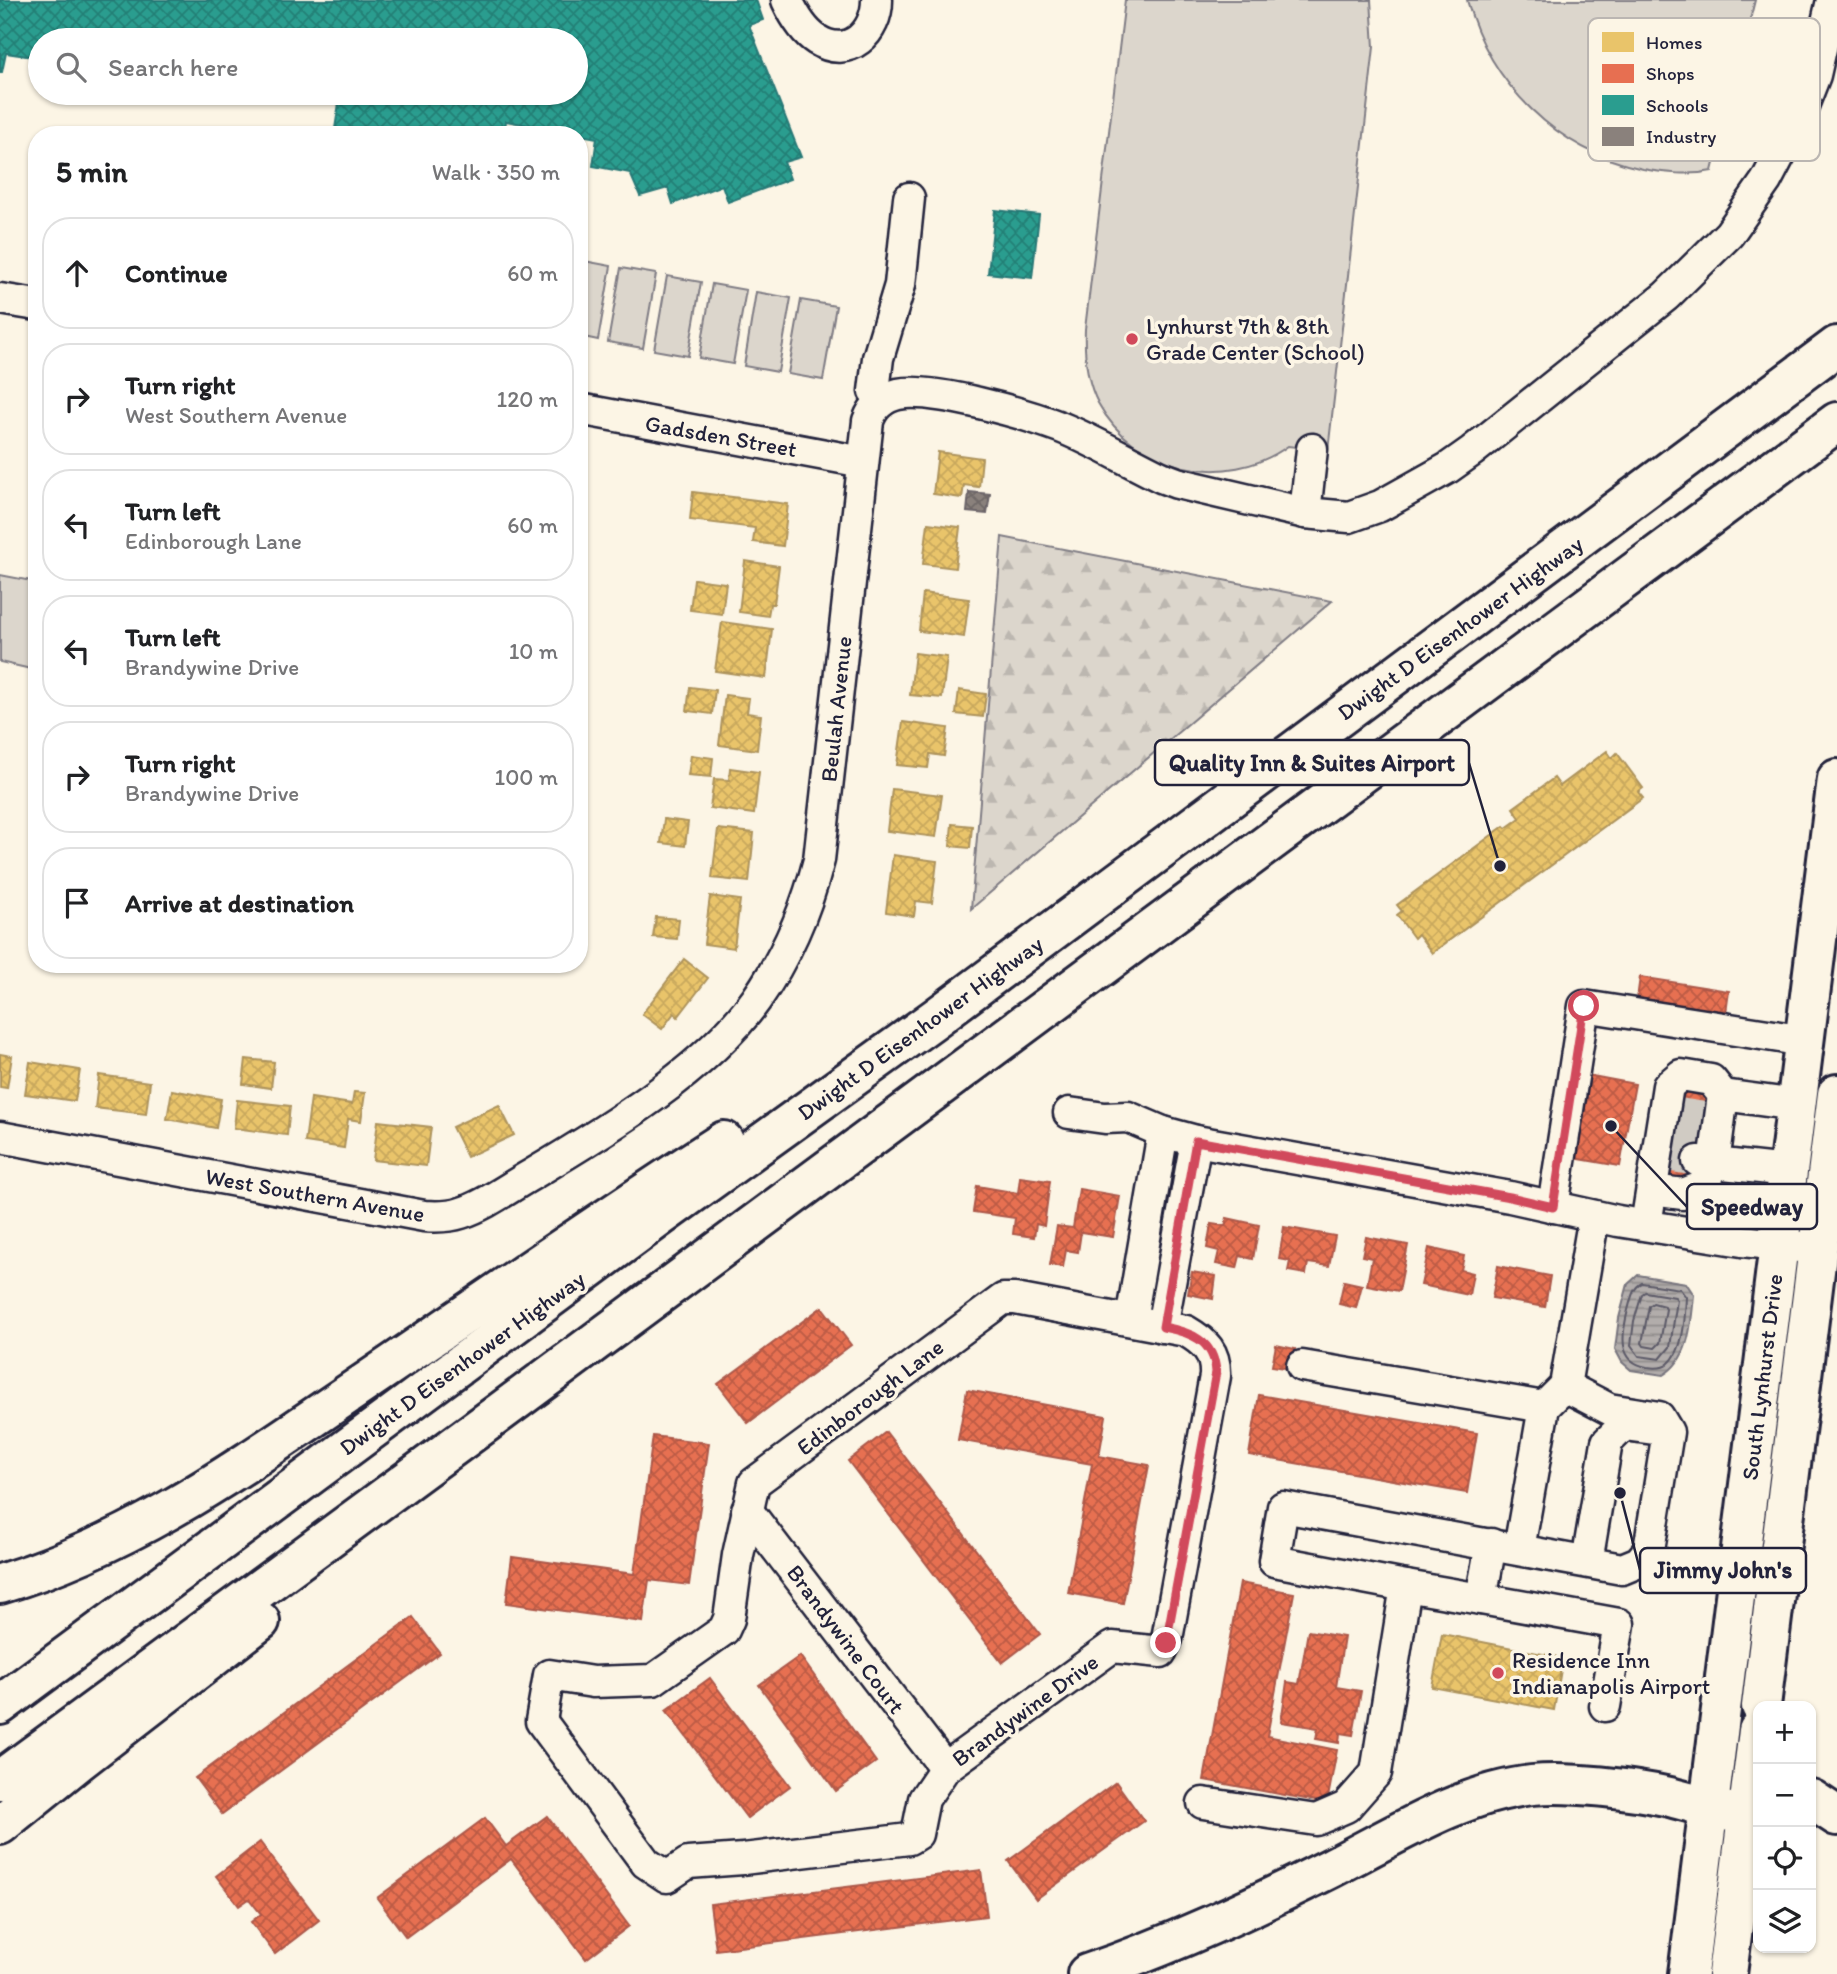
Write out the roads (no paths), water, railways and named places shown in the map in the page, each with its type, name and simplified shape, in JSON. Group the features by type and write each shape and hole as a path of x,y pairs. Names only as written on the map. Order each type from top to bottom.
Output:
{"main road":[{"name":"Dwight D Eisenhower Highway","path":"0,1705 650,1224 937,1017 1837,346"},
{"path":"0,1780 1837,422"},
{"name":"South Lynhurst Drive","path":"1688,1974 1837,779"},
{"path":"0,1584 59,1565 120,1538 218,1482 664,1179 744,1128 937,1017"},
{"name":"South Lynhurst Drive","path":"1762,1701 1827,1249 1837,1094"},
{"path":"0,1825 148,1706 387,1525 495,1416"},
{"path":"1727,1974 1752,1815 1756,1764"},
{"path":"1087,1974 1137,1957 1206,1928 1445,1811 1510,1789 1549,1784 1626,1790 1671,1798 1708,1809 1752,1815"},
{"path":"1816,1803 1837,1818"},
{"path":"1816,1818 1837,1818"}],"street":[{"path":"787,0 793,13 816,40 845,46 856,43 865,36 875,17 877,0"},
{"path":"1820,58 1832,0"},
{"path":"909,198 900,285 878,358 874,391 882,401 894,395 911,393 997,408 1061,427 1177,483 1305,513 1338,517 1365,512 1448,468 1650,310 1729,234 1750,206 1777,161"},
{"path":"0,299 28,304"},
{"name":"Beulah Avenue","path":"786,952 800,921 819,860 868,422 872,410 882,401"},
{"name":"Gadsden Street","path":"588,411 863,462"},
{"path":"1305,513 1312,449"},
{"name":"West Southern Avenue","path":"0,1137 424,1216 459,1214 477,1207 604,1132 692,1066 742,1017 786,952"},
{"path":"1553,1207 1584,1006 1805,1041"},
{"path":"1646,1226 1652,1190 1691,1134 1796,1105"},
{"path":"1069,1113 1105,1118 1128,1117 1163,1132 1196,1141 1510,1197 1646,1226 1742,1241 1827,1249"},
{"path":"1131,1320 1163,1132"},
{"path":"1691,1134 1788,1171"},
{"path":"1652,1190 1683,1194 1704,1186 1691,1134"},
{"path":"1163,1327 1196,1141"},
{"path":"1481,1599 1505,1547 1544,1407 1565,1386 1594,1216"},
{"name":"Edinborough Lane","path":"549,1675 593,1682 653,1680 724,1630 729,1619 754,1483 1003,1299 1131,1320"},
{"name":"Brandywine Drive","path":"549,1675 541,1721 646,1863 667,1877 688,1863 909,1839 918,1834 924,1799 945,1769 1112,1647 1161,1652 1166,1643 1216,1372 1211,1350 1202,1340 1185,1331 1131,1320"},
{"path":"1301,1366 1544,1407"},
{"path":"1565,1386 1609,1409 1659,1417 1668,1432 1649,1549 1639,1562 1622,1569 1283,1507 1274,1561 1619,1624 1605,1706"},
{"path":"1587,1562 1607,1442 1624,1425 1668,1432"},
{"name":"Brandywine Court","path":"747,1510 945,1769"},
{"path":"1203,1803 1316,1820 1346,1807 1376,1773 1406,1586"}],"water":[{"path":"1638,1275 1686,1283 1694,1295 1688,1340 1679,1360 1663,1375 1631,1370 1622,1362 1615,1349 1619,1318 1628,1284"}],"tunnel":[{"path":"1679,1113 1705,1117"},
{"path":"1675,1134 1702,1138"},
{"path":"1672,1157 1698,1161"}],"place":[{"name":"Lynhurst 7th & 8th Grade Center (School)","path":"1132,339"},
{"name":"Quality Inn & Suites Airport","path":"1500,866"},
{"name":"Speedway","path":"1611,1126"},
{"name":"Jimmy John's","path":"1620,1493"},
{"name":"Residence Inn Indianapolis Airport","path":"1498,1673"}]}
